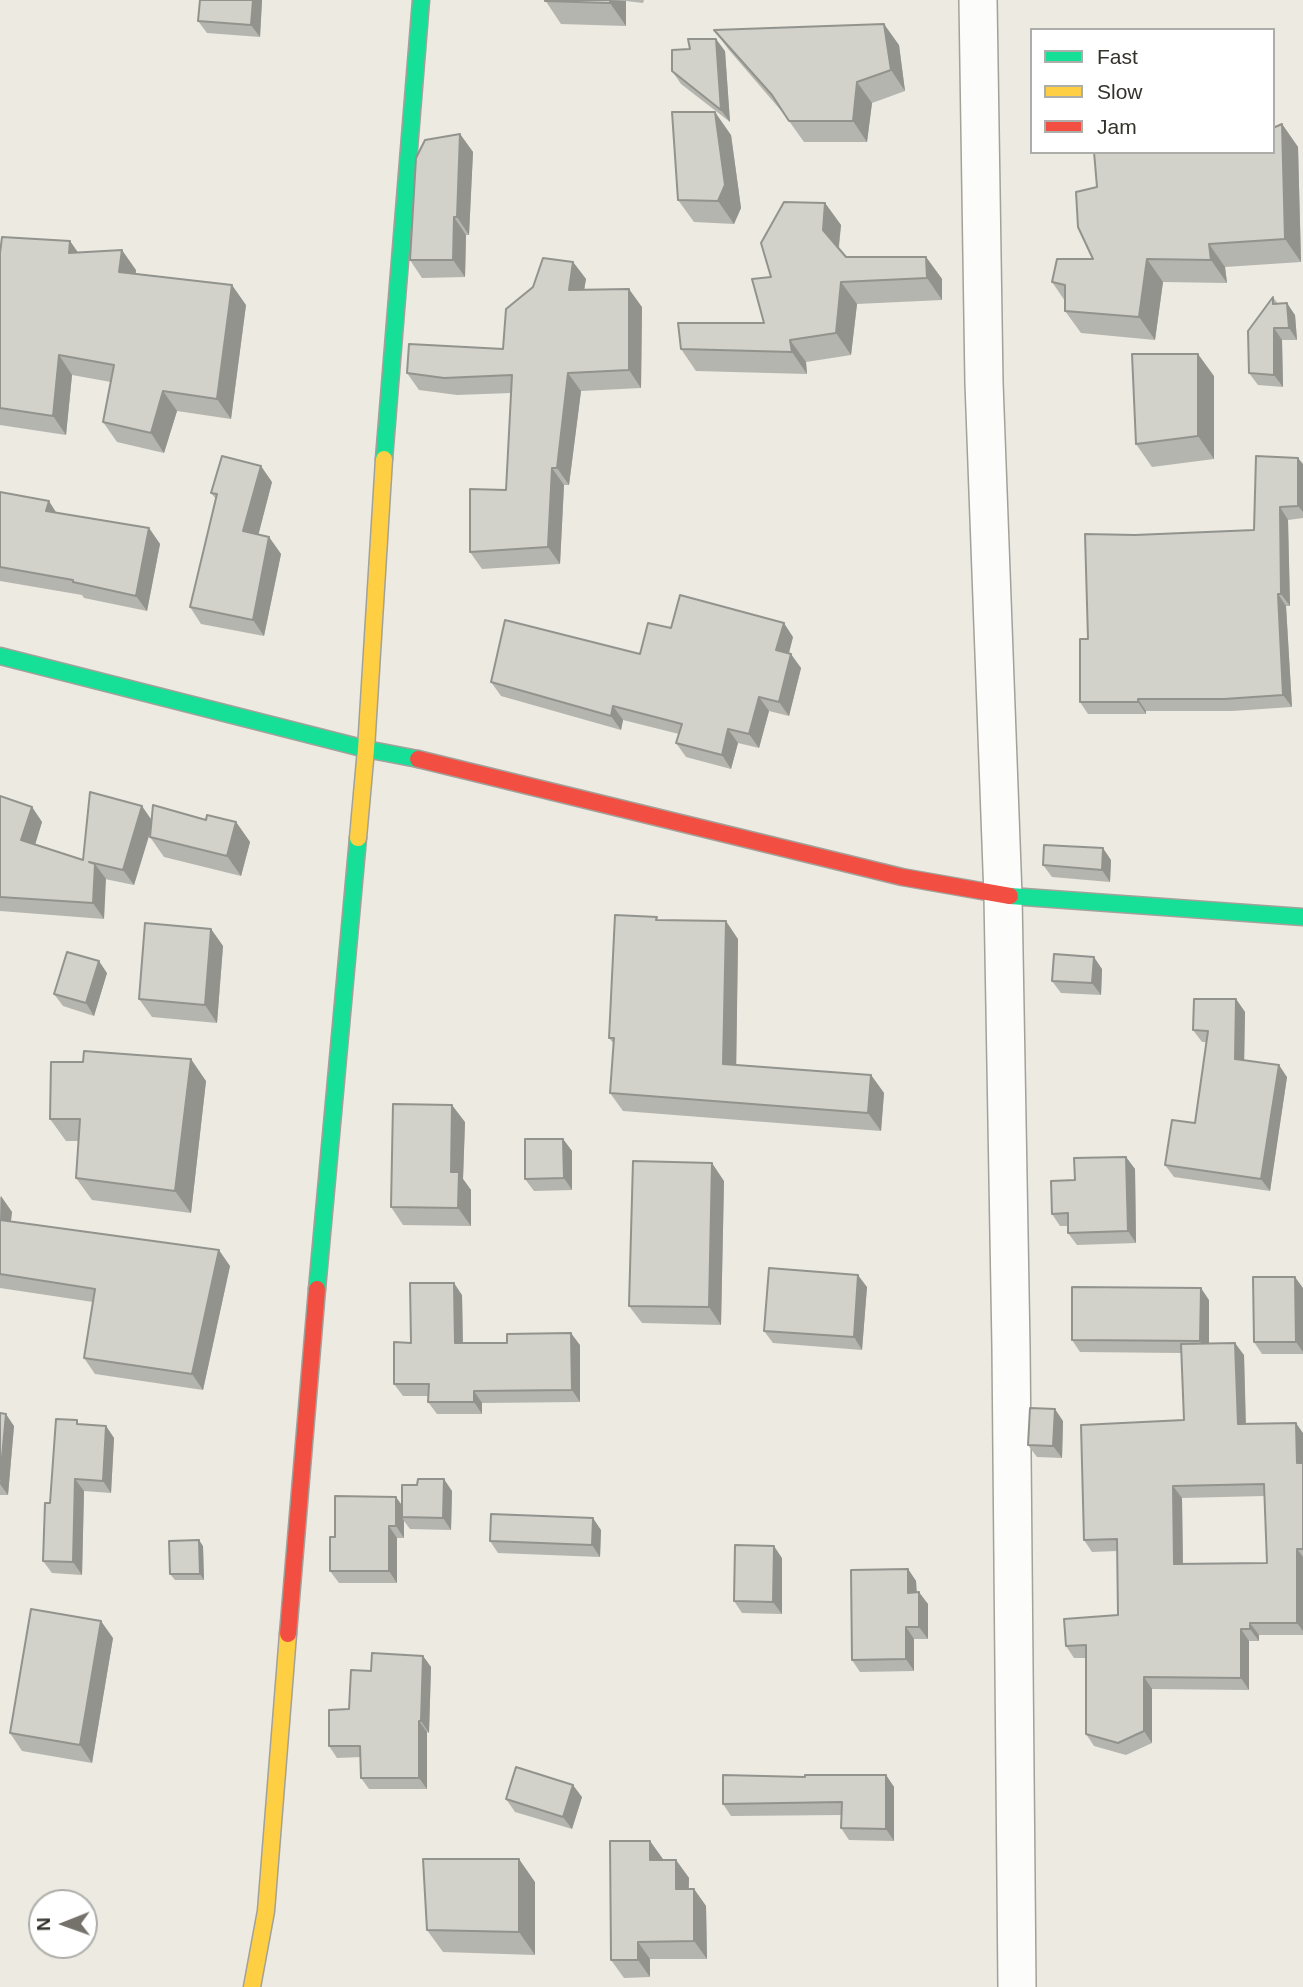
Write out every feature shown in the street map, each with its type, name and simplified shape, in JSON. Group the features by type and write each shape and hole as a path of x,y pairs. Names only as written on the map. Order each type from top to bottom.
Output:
{"street":[{"path":"253,1987 266,1911 308,1390 366,748 386,433 421,0"},
{"path":"978,0 984,383 1003,896 1017,1987"},
{"path":"0,656 366,748 902,877 1003,896 1303,917"}],"building":[{"path":"200,0 253,0 251,25 198,21"},
{"path":"610,0 610,3 545,1"},
{"path":"884,24 891,70 857,82 853,121 789,121 772,95 714,30"},
{"path":"688,39 716,39 721,110 672,71 672,50 690,49"},
{"path":"672,112 715,112 725,185 718,201 678,200"},
{"path":"1282,124 1285,239 1209,244 1211,260 1147,259 1139,317 1065,311 1065,285 1052,282 1057,259 1093,259 1078,227 1076,192 1097,187 1094,154 1275,154 1275,127"},
{"path":"460,134 453,260 410,260 416,158 425,140"},
{"path":"784,202 825,203 823,230 846,257 926,257 927,278 841,282 836,333 790,340 792,352 681,349 678,323 764,323 752,279 771,277 761,243"},
{"path":"2,237 70,241 69,253 122,250 119,272 232,285 217,399 163,391 151,433 103,422 114,365 59,355 53,416 0,408"},
{"path":"543,258 573,262 569,290 629,289 629,370 568,373 557,468 552,468 548,547 470,552 470,489 506,490 512,375 444,378 407,373 409,344 503,349 506,309 533,287"},
{"path":"1273,297 1273,304 1287,303 1289,328 1274,328 1274,375 1249,373 1248,331"},
{"path":"1132,354 1198,354 1198,436 1136,444"},
{"path":"222,456 261,466 243,531 269,537 253,620 190,607 217,494 211,493"},
{"path":"1256,456 1298,458 1298,506 1280,507 1281,594 1278,594 1283,695 1080,702 1080,639 1088,639 1085,534 1135,535 1254,530"},
{"path":"0,492 49,501 46,511 149,528 136,596 73,580 0,567"},
{"path":"680,595 784,623 776,650 791,654 779,702 759,697 749,734 728,729 722,755 676,743 682,724 613,706 611,716 491,682 505,620 640,654 648,623 671,628"},
{"path":"90,792 142,806 123,870 89,862 95,864 93,903 0,897 0,796 32,807 21,840 83,860"},
{"path":"153,805 206,820 207,815 236,822 227,856 150,837"},
{"path":"1044,845 1103,848 1102,870 1043,865"},
{"path":"615,915 657,917 656,920 726,921 723,1064 871,1075 868,1113 610,1093 614,1038 609,1038"},
{"path":"145,923 211,929 205,1005 139,999"},
{"path":"67,952 99,961 86,1003 54,994"},
{"path":"1054,954 1094,957 1092,983 1052,981"},
{"path":"1194,999 1236,999 1235,1059 1279,1065 1261,1179 1165,1165 1172,1120 1195,1123 1208,1031 1193,1030"},
{"path":"84,1051 191,1059 175,1191 76,1178 80,1119 50,1119 51,1062 83,1062"},
{"path":"393,1104 452,1105 451,1172 459,1172 458,1208 391,1207"},
{"path":"525,1139 563,1139 564,1178 525,1179"},
{"path":"1126,1157 1128,1231 1068,1233 1068,1213 1052,1214 1051,1181 1075,1180 1074,1158"},
{"path":"633,1161 712,1163 709,1307 629,1306"},
{"path":"0,1220 219,1250 192,1374 84,1358 95,1289 0,1274"},
{"path":"769,1268 858,1275 854,1337 764,1331"},
{"path":"1253,1277 1295,1277 1296,1342 1254,1342"},
{"path":"410,1283 454,1283 455,1343 507,1343 507,1334 571,1333 572,1390 474,1391 474,1402 428,1402 429,1384 394,1384 394,1342 411,1343"},
{"path":"1072,1287 1201,1288 1200,1341 1072,1340"},
{"path":"1235,1343 1238,1424 1296,1423 1297,1463 1303,1463 1303,1549 1297,1549 1297,1623 1250,1623 1250,1629 1241,1629 1241,1678 1144,1677 1144,1731 1118,1743 1086,1734 1086,1645 1066,1646 1064,1619 1118,1615 1117,1539 1084,1540 1081,1425 1184,1420 1181,1344","holes":["1264,1484 1267,1563 1174,1564 1173,1486"]},
{"path":"1030,1408 1055,1409 1053,1446 1028,1445"},
{"path":"0,1413 6,1414 0,1479"},
{"path":"56,1419 106,1426 103,1481 75,1479 73,1562 43,1561 45,1503 50,1503"},
{"path":"418,1479 444,1479 443,1518 402,1517 402,1485 417,1485"},
{"path":"335,1496 396,1497 396,1526 389,1526 389,1571 330,1571 330,1537 335,1537"},
{"path":"491,1514 593,1518 592,1545 490,1541"},
{"path":"199,1540 200,1574 170,1574 169,1541"},
{"path":"735,1545 774,1546 773,1602 734,1601"},
{"path":"908,1569 908,1593 919,1592 919,1627 906,1627 906,1659 852,1660 851,1570"},
{"path":"31,1609 101,1621 80,1745 10,1733"},
{"path":"372,1653 423,1656 419,1778 361,1778 360,1746 329,1746 329,1710 349,1709 351,1670 371,1671"},
{"path":"516,1767 573,1785 563,1817 506,1799"},
{"path":"723,1775 886,1775 886,1829 841,1828 842,1802 723,1804"},
{"path":"610,1841 650,1841 650,1860 676,1860 676,1889 694,1889 694,1941 638,1942 638,1960 611,1960"},
{"path":"423,1859 519,1859 519,1932 427,1930"}],"traffic: fast":[{"path":"384,459 421,0"},
{"path":"0,656 366,749 418,759"},
{"path":"317,1289 358,838"},
{"path":"1010,896 1303,917"}],"traffic: slow":[{"path":"358,838 384,459"},
{"path":"252,1987 266,1911 288,1634"}],"traffic: jam":[{"path":"418,759 902,877 1010,896"},
{"path":"288,1634 317,1289"}]}
